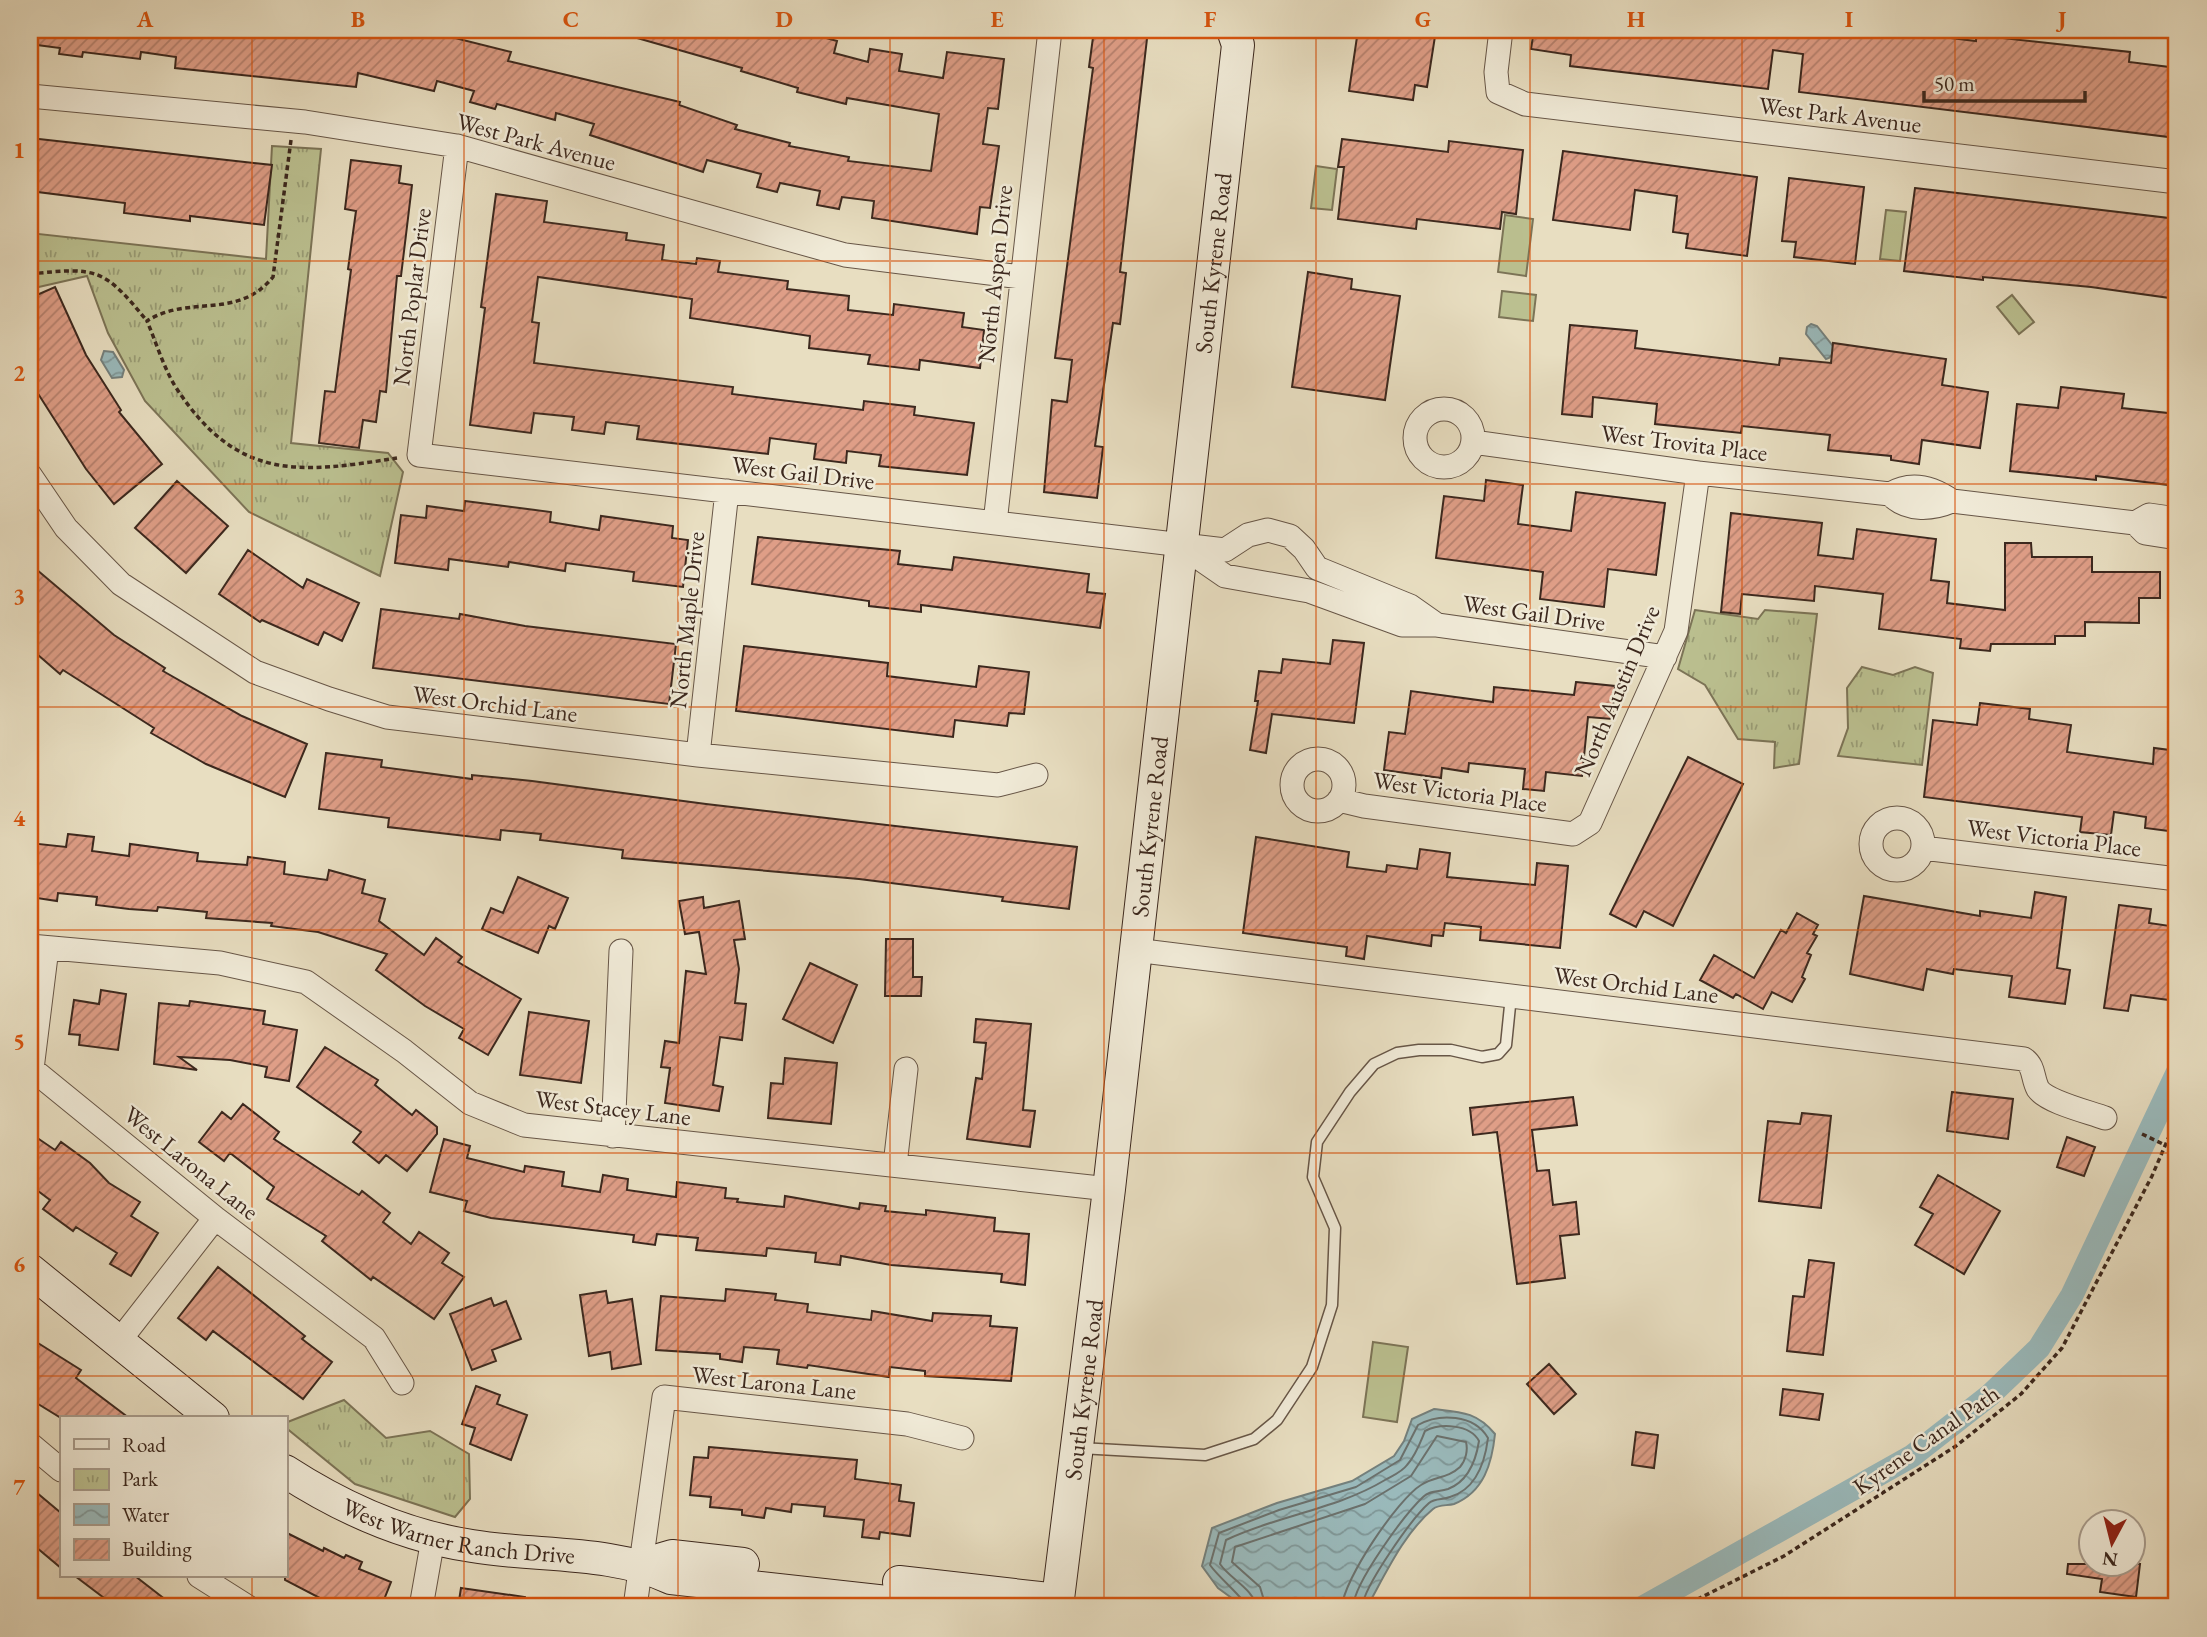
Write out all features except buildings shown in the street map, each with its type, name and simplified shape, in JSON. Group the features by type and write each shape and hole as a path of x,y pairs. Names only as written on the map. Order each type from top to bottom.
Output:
{"main road":[{"name":"South Kyrene Road","path":"1058,1604 1109,1189 1240,35"},
{"path":"30,1270 120,1340 211,1416"},
{"name":"West Warner Ranch Drive","path":"287,1472 355,1511 433,1539 473,1547 641,1565 671,1578 829,1585 1058,1604"},
{"name":"West Warner Ranch Drive","path":"829,1585 932,1607"}],"street":[{"name":"North Aspen Drive","path":"995,523 1050,30"},
{"name":"West Park Avenue","path":"1501,30 1496,72 1498,92 1525,104 2177,182"},
{"name":"West Park Avenue","path":"30,96 291,121 457,146 845,255 1021,277"},
{"name":"North Poplar Drive","path":"419,455 457,146"},
{"name":"West Trovita Place","path":"1473,442 1890,494 1905,485 1936,490 1952,500 2135,523 2150,515 2177,519"},
{"name":"West Gail Drive","path":"419,455 1225,550 1248,535 1268,530 1290,536 1304,549 1317,568 1403,603 1437,625"},
{"name":"North Austin Drive","path":"1573,834 1590,824 1676,631 1698,472"},
{"name":"West Orchid Lane","path":"30,475 66,528 121,583 255,672 387,717 698,755 998,785 1036,775"},
{"name":"North Maple Drive","path":"698,755 727,491"},
{"name":"West Trovita Place","path":"2135,523 2145,533 2177,538"},
{"name":"West Gail Drive","path":"1180,545 1225,576 1309,591 1402,625 1437,625 1665,657"},
{"name":"West Victoria Place","path":"1339,800 1364,806 1573,834"},
{"name":"West Victoria Place","path":"1923,848 2177,879"},
{"name":"West Stacey Lane","path":"38,947 220,964 306,982 404,1051 470,1103 524,1125 1109,1189"},
{"name":"West Larona Lane","path":"38,947 32,1069 215,1218 374,1338 402,1383"},
{"name":"West Orchid Lane","path":"1135,950 2024,1059 2030,1064 2039,1090 2051,1098 2105,1118"},
{"path":"613,1136 621,951"},
{"path":"895,1165 906,1069"},
{"path":"120,1340 215,1218"},
{"name":"West Larona Lane","path":"641,1565 664,1397 907,1424 962,1438"},
{"path":"30,1444 60,1469"},
{"path":"421,1607 433,1539"},
{"path":"635,1607 641,1565"},
{"path":"202,1578 248,1607"}],"lane":[{"path":"1309,591 1317,568"},
{"path":"1077,1448 1205,1455 1254,1439 1277,1420 1312,1367 1332,1306 1335,1228 1313,1177 1317,1142 1350,1092 1374,1064 1397,1053 1419,1050 1451,1050 1482,1057 1498,1054 1506,1045 1511,996"}],"path":[{"path":"147,321 172,309 224,305 243,300 261,291 273,277 291,141 291,121"},
{"path":"30,274 73,269 90,272 118,289 147,321 175,385 212,431 239,451 279,467 309,469 419,455"},
{"name":"Kyrene Canal Path","path":"1682,1607 1784,1556 1956,1446 2021,1394 2062,1348 2177,1118"},
{"path":"2142,1134 2165,1145"}],"green space":[{"path":"272,146 321,149 291,443 388,453 403,472 380,576 249,512 145,401 108,333 87,276 30,289 30,233 266,259"},
{"path":"1316,166 1337,169 1332,210 1311,208"},
{"path":"1886,210 1906,212 1900,261 1880,259"},
{"path":"1505,215 1533,219 1526,276 1498,272"},
{"path":"1502,291 1536,295 1533,321 1499,317"},
{"path":"2012,295 2034,322 2019,334 1997,307"},
{"path":"1695,610 1758,619 1765,610 1817,614 1799,764 1774,768 1775,742 1738,739 1705,685 1678,669"},
{"path":"1862,667 1893,675 1915,667 1933,673 1922,765 1838,756 1848,728 1847,688"},
{"path":"1373,1342 1408,1347 1397,1422 1363,1417"},
{"path":"344,1400 386,1438 430,1431 469,1454 470,1499 455,1517 355,1484 287,1429 287,1422"},
{"path":"590,1599 600,1607 540,1607 540,1603"}],"water":[{"path":"1811,324 1817,326 1836,350 1829,358 1826,359 1806,334 1807,327"},
{"path":"104,351 113,352 124,370 122,377 112,378 101,360"},
{"path":"1434,1409 1468,1414 1482,1421 1495,1434 1489,1466 1473,1492 1454,1504 1435,1507 1413,1530 1367,1607 1244,1607 1218,1588 1202,1566 1212,1528 1277,1503 1352,1481 1394,1456 1404,1441 1412,1419"}],"waterway":[{"path":"1643,1607 1912,1456 1990,1395 2039,1348 2072,1295 2177,1073"}]}
